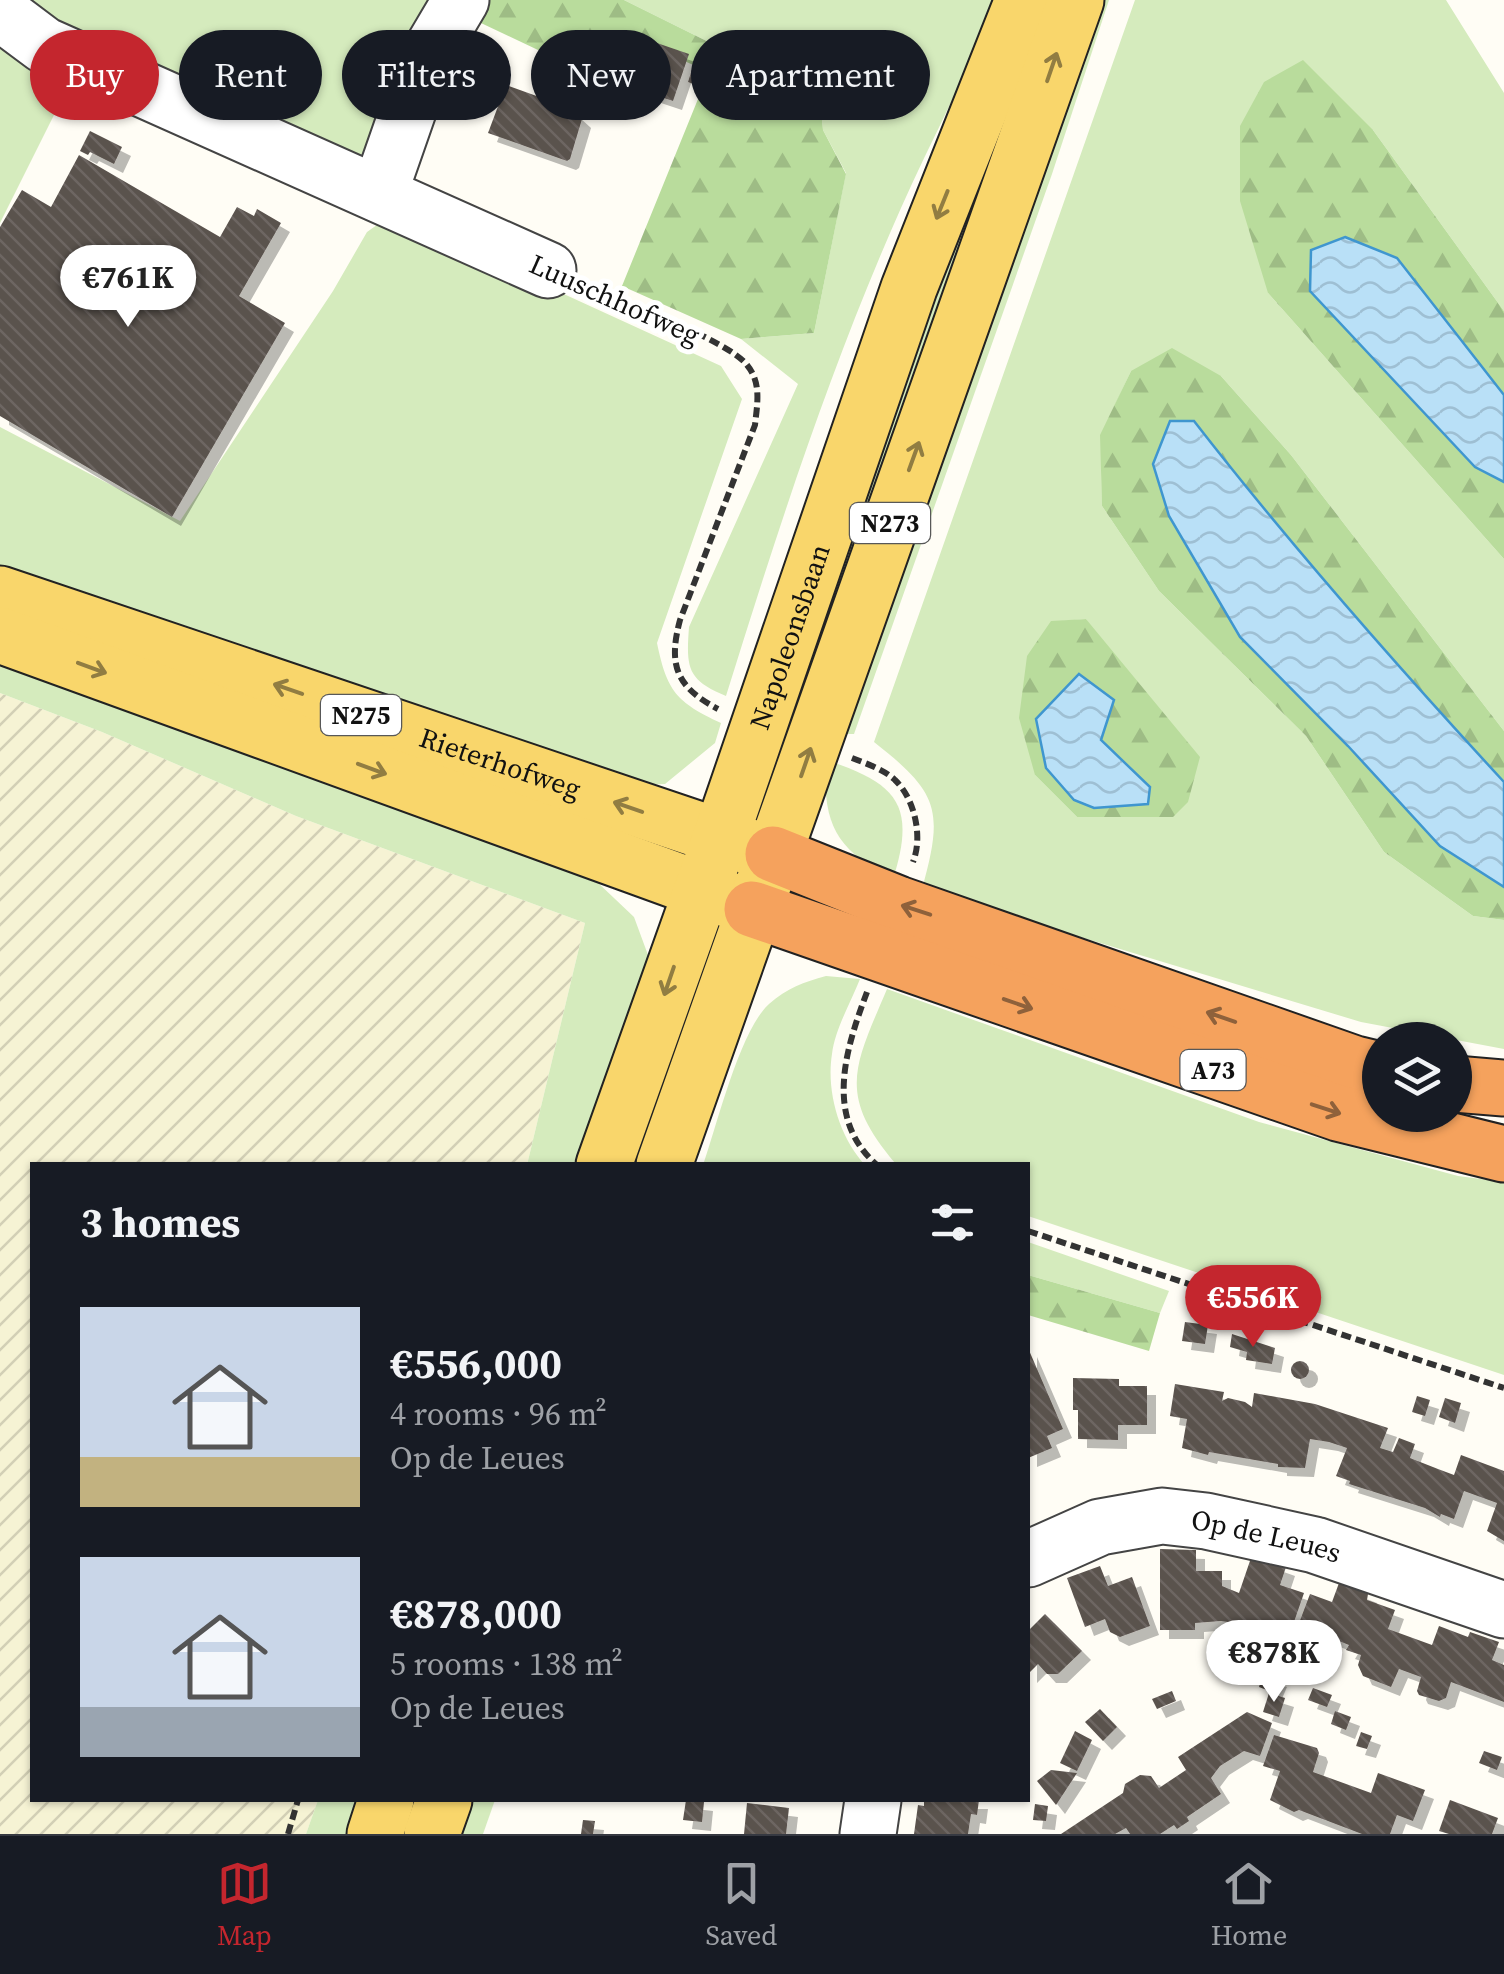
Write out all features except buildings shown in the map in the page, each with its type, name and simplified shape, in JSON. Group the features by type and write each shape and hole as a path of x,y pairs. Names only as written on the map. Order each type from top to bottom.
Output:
{"highway":[{"name":"A73","path":"773,854 898,904 1362,1066"},
{"name":"A73","path":"752,909 1338,1113 1504,1154"},
{"path":"1472,1085 1504,1088"}],"main road":[{"name":"Napoleonsbaan","path":"605,1162 909,288 1023,0"},
{"name":"Napoleonsbaan","path":"665,1162 773,854 836,752 1076,0"},
{"name":"Rieterhofweg","path":"0,594 773,854"},
{"name":"Rieterhofweg","path":"0,636 752,909"},
{"path":"375,1834 385,1802"},
{"path":"432,1834 443,1802"}],"street":[{"path":"379,194 426,59 461,0"},
{"name":"Luuschhofweg","path":"0,12 44,46 548,270"},
{"name":"Op de Leues","path":"1030,1558 1100,1527 1162,1516 1206,1521 1315,1545 1504,1610"},
{"path":"868,1834 874,1802"}],"path":[{"name":"Luuschhofweg","path":"548,270 722,346 748,365 759,392 755,426 672,650 680,679 697,698 758,724"},
{"path":"1030,1232 1504,1388"},
{"path":"288,1834 297,1802"}],"shaded area":[{"path":"0,693 102,732 296,816 585,923 528,1162 30,1162 30,1802 317,1802 306,1834 0,1834"}],"green space":[{"path":"0,0 448,0 434,30 342,30 342,120 393,120 379,151 349,164 255,120 322,120 322,30 179,30 179,84 159,75 159,30 64,30"},
{"path":"475,0 624,0 691,33 691,64 671,55 671,30 531,30 531,47 511,37 511,30 496,30 464,15"},
{"path":"624,0 995,0 851,327 785,511 726,696 703,684 692,671 689,627 798,384 741,339 814,333 846,173 823,130 822,120 930,120 930,30 691,30 691,33"},
{"path":"1052,0 797,714 785,710 939,235"},
{"path":"1096,0 1109,0 1052,174 854,734 835,734"},
{"path":"1135,0 1446,0 1504,93 1504,311 1373,130 1268,293 1504,559 1504,731 1291,455 1221,376 1131,371 1101,435 1102,506 1159,591 1306,736 1384,852 1473,916 1504,920 1504,1049 1472,1043 1472,1022 1361,1022 922,889 933,840 931,805 924,790 874,742","holes":["1086,619 1173,817 1077,817 1035,775 1051,622"]},
{"path":"0,36 30,52 30,120 52,120 0,223"},
{"path":"1303,60 1373,130 1504,311 1504,395 1397,258 1311,291 1474,467 1504,482 1504,559 1268,293 1240,201 1240,126 1264,82"},
{"path":"691,116 691,120 822,120 823,130 846,174 814,333 741,339 622,286"},
{"path":"391,215 721,366 742,399 657,643 665,673 676,693 693,708 721,723 715,743 665,784 613,786 0,570 0,427 180,521 333,291 367,232"},
{"path":"1172,348 1221,376 1291,455 1504,731 1504,782 1345,605 1194,421 1348,746 1440,846 1504,887 1504,920 1473,916 1384,852 1306,736 1159,591 1102,506 1100,435 1131,371"},
{"path":"1086,619 1200,757 1188,802 1173,817 1077,817 1035,775 1019,718 1027,656 1051,621","holes":["1078,674 1114,700 1100,740"]},
{"path":"0,648 595,880 634,917 655,974 589,1162 528,1162 585,923 296,816 102,732 0,693"},
{"path":"826,760 869,778 895,800 902,832 893,879 858,857 837,833 827,802"},
{"path":"826,976 860,979 834,1045 831,1083 836,1113 863,1162 704,1162 748,1034 769,1004 803,983"},
{"path":"887,989 1259,1122 1458,1176 1504,1182 1504,1375 1030,1217 1030,1162 894,1162 876,1139 858,1098 857,1079 866,1039"},
{"path":"1030,1243 1169,1291 1160,1313 1030,1276"},
{"path":"1030,1276 1160,1313 1149,1351 1030,1316"},
{"path":"317,1802 368,1802 358,1834 306,1834"},
{"path":"471,1802 494,1802 483,1834 460,1834"}],"water":[{"path":"1345,237 1397,258 1504,395 1504,482 1475,467 1310,291 1311,250"},
{"path":"1170,421 1194,421 1345,605 1504,782 1504,887 1440,846 1240,637 1169,516 1153,464"},
{"path":"1079,674 1114,700 1101,740 1150,787 1148,804 1094,808 1074,800 1046,768 1036,719"}]}
